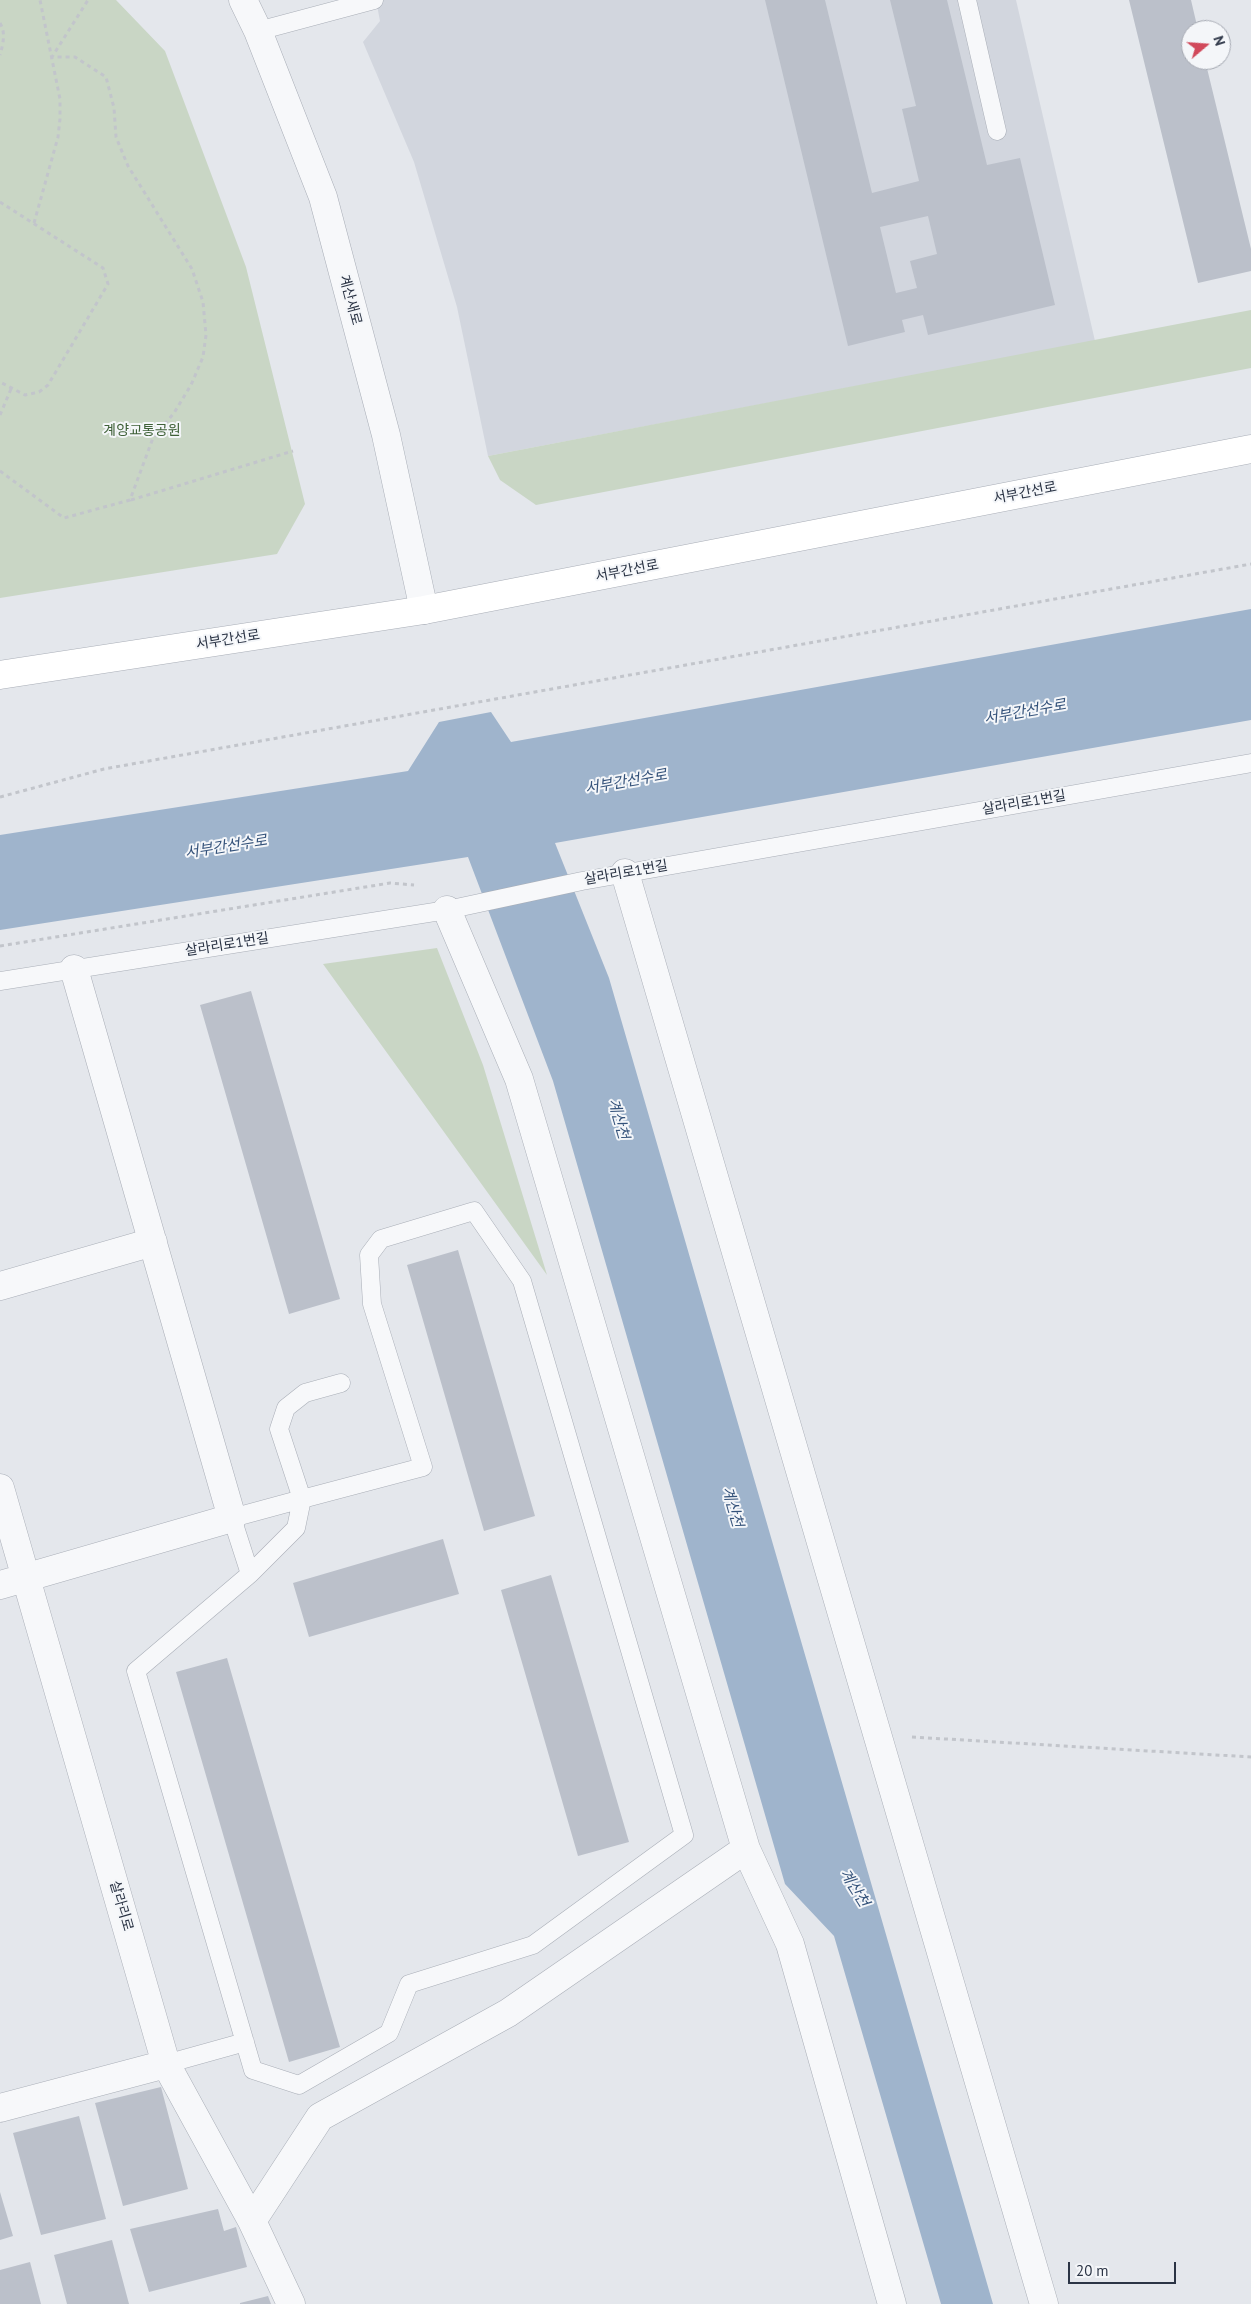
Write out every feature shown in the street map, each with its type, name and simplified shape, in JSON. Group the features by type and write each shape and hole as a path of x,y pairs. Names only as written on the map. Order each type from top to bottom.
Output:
{"main road":[{"name":"서부간선로","path":"0,675 424,610 1251,449"}],"street":[{"name":"계산새로","path":"243,0 258,32 323,197 386,435 424,610"},
{"path":"625,873 1044,2304"},
{"path":"459,907 519,1079 746,1849 790,1944 892,2304"},
{"path":"0,1585 232,1518 74,969"},
{"path":"0,1286 153,1242"},
{"name":"살라리로","path":"0,1488 166,2064 252,2221 291,2304"},
{"path":"252,2221 320,2117 508,2013 746,1849"},
{"path":"0,2108 166,2064"}],"lane":[{"path":"258,32 374,0"},
{"path":"967,0 997,131"},
{"name":"살라리로1번길","path":"0,981 459,907 575,882 1251,763"},
{"path":"250,1574 232,1518 302,1499 422,1468 372,1304 369,1255 381,1239 474,1211 522,1281 684,1835 533,1945 409,1984 389,2033 299,2085 253,2070 136,1671 250,1574 296,1528 302,1499 279,1429 281,1422 286,1408 305,1393 341,1383"},
{"path":"166,2064 244,2042"}],"path":[{"path":"34,224 58,137 60,99 40,0"},
{"path":"52,57 88,0"},
{"path":"0,23 3,28 4,43 0,55"},
{"path":"52,57 75,57 106,77 114,108 116,136 128,166 192,269 203,302 206,335 203,358 191,385 174,413 154,438 130,500"},
{"path":"0,202 103,268 108,284 48,385 39,392 25,395 11,390 0,382"},
{"path":"0,415 11,390"},
{"path":"0,470 64,518 293,451"},
{"path":"0,797 104,769 1251,564"},
{"path":"0,946 390,883 426,886 459,907"},
{"path":"877,1735 1251,1757"}],"shaded area":[{"path":"376,0 1016,0 1095,341 488,456 457,307 414,162 363,42 380,21"}],"green space":[{"name":"계양교통공원","path":"0,0 116,0 165,51 246,267 305,504 277,554 0,598"},
{"path":"1251,310 1251,368 536,505 500,480 488,456"},
{"path":"437,948 483,1065 547,1275 323,964"}],"water":[{"path":"1251,609 1251,720 555,843 609,978 993,2304 941,2304 834,1936 785,1884 553,1081 468,857 0,930 0,835 408,771 439,722 491,712 511,742"}],"building":[{"path":"765,0 825,0 872,193 919,181 902,109 916,106 890,0 947,0 987,165 1020,158 1055,305 928,335 923,315 902,320 905,332 848,346","holes":["928,216 937,254 910,261 917,288 896,293 880,227"]},
{"path":"1129,0 1191,0 1196,20 1181,20 1181,70 1207,70 1251,249 1251,271 1198,283"},
{"path":"251,991 340,1299 289,1314 200,1005"},
{"path":"458,1250 535,1516 484,1531 407,1265"},
{"path":"443,1539 459,1594 309,1637 293,1583"},
{"path":"551,1575 629,1842 578,1856 501,1590"},
{"path":"227,1658 340,2047 289,2062 176,1672"},
{"path":"161,2087 188,2189 123,2206 95,2103"},
{"path":"79,2116 106,2219 41,2235 13,2133"},
{"path":"0,2192 13,2236 0,2240"},
{"path":"218,2209 224,2231 236,2227 247,2267 149,2292 130,2229"},
{"path":"112,2240 129,2304 67,2304 54,2255"},
{"path":"30,2262 41,2304 0,2304 0,2270"},
{"path":"268,2296 271,2304 240,2304 240,2303"}],"water label":[{"name":"서부간선수로","path":"1025,712"},
{"name":"서부간선수로","path":"626,782"},
{"name":"서부간선수로","path":"226,847"},
{"name":"계산천","path":"618,1119"},
{"name":"계산천","path":"732,1507"},
{"name":"계산천","path":"854,1888"}]}
